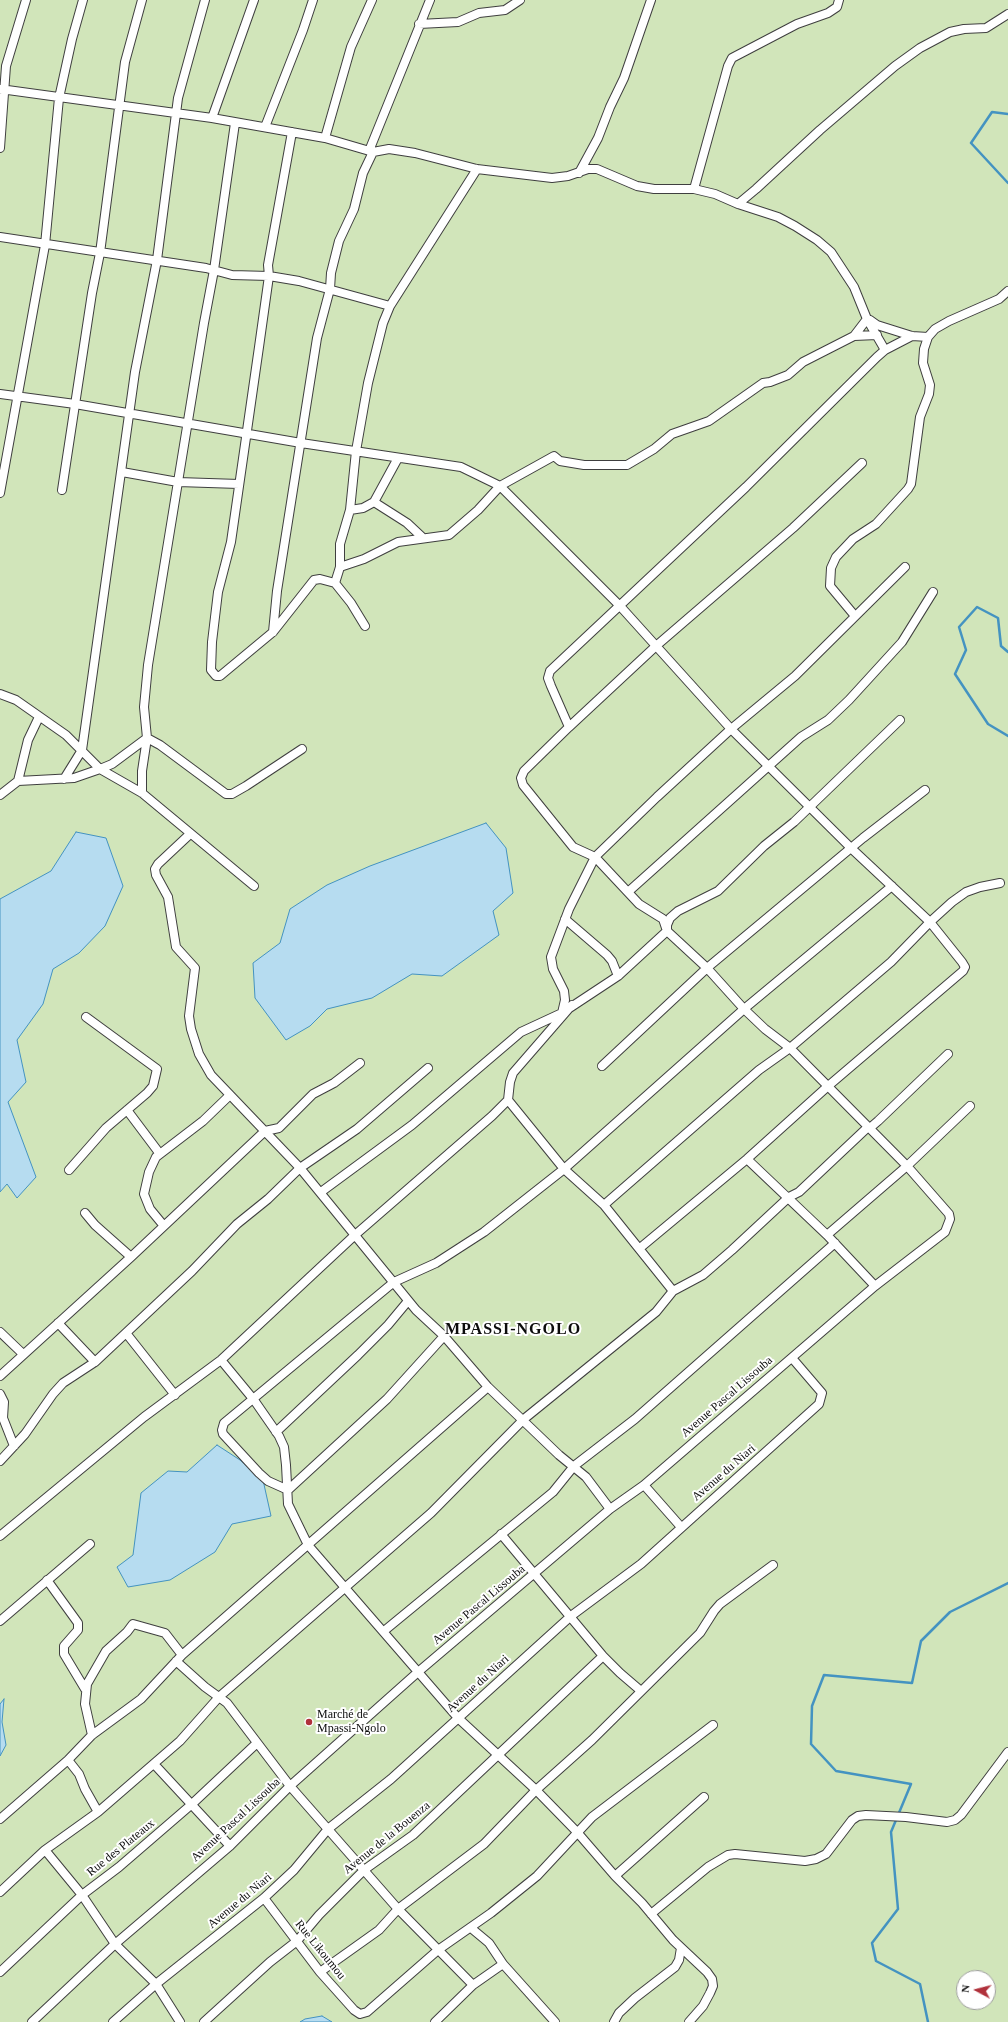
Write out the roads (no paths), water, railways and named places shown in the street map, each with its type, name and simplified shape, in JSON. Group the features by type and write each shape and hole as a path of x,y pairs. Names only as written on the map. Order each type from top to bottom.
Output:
{"street":[{"path":"0,148 3,90 6,66 26,0"},
{"path":"0,493 45,244 59,98 72,39 83,0"},
{"path":"62,490 100,253 118,105 125,62 142,0"},
{"path":"64,779 82,750 141,339 157,260 180,88 205,0"},
{"path":"212,118 254,0"},
{"path":"265,127 303,30 313,0"},
{"path":"325,138 350,48 372,0"},
{"path":"273,632 277,591 301,443 313,356 324,305 330,289 331,273 339,241 354,209 363,174 371,151 419,24 430,0"},
{"path":"419,24 458,22 479,13 505,10 520,0"},
{"path":"579,173 598,138 610,107 624,78 651,0"},
{"path":"694,189 728,66 732,58 797,24 828,13 837,7 839,0"},
{"path":"738,204 820,130 895,66 920,48 950,32 964,29 986,28 1008,14"},
{"path":"3,90 212,118 325,138 371,151 389,149 399,150 477,169 552,178 579,173 588,169 597,169 637,186 654,189 694,189 715,194 738,204 778,217 817,240 831,252 844,269 854,286 867,319 878,335 885,350"},
{"path":"142,793 142,771 147,738 144,707 148,665 214,270 235,123"},
{"path":"292,132 268,265 269,276 231,542 218,592 212,642 211,670 213,674 220,676 273,632 314,580 320,579 335,583 351,603 365,626"},
{"path":"335,583 340,567 340,544 350,510 356,451 377,344 390,306 477,169"},
{"path":"0,237 100,253 157,260 214,270 232,275 269,276 330,289 390,306"},
{"path":"855,616 830,586 832,568 836,557 853,539 876,524 911,484 920,417 929,394 930,385 923,364 924,349 928,337 935,329 949,321 999,299 1008,291"},
{"path":"867,319 877,325 912,336 928,337"},
{"path":"854,336 867,319"},
{"path":"340,567 364,559 398,542 423,538 440,538 449,535 478,510 500,486 554,456 560,461 584,466 627,465 654,448 672,434 709,421 763,383 788,375 803,362 854,336 878,335"},
{"path":"912,336 924,349"},
{"path":"569,727 548,678 550,671 752,482 885,350 912,336"},
{"path":"0,394 75,404 301,443 461,467 500,486 620,606 732,729 852,849 930,922 962,962 965,967 963,971 827,1087 747,1158 640,1248"},
{"path":"350,510 362,508 374,502 398,458"},
{"path":"862,463 793,528 656,646 524,771 522,778 523,785 573,847 594,856 639,904 662,919 667,931 707,968 744,1009 765,1029 790,1048 907,1166"},
{"path":"122,472 178,482 239,484"},
{"path":"374,502 407,523 423,538"},
{"path":"562,1013 565,1000 564,991 553,969 551,956 565,919 594,856 732,729 794,676 905,567"},
{"path":"628,892 801,737 828,720 876,672 902,642 934,592"},
{"path":"0,694 16,700 66,735 100,769 142,793 254,886"},
{"path":"18,781 28,740 39,717"},
{"path":"667,931 666,926 678,910 718,891 742,865 794,822 808,806 855,764 900,720"},
{"path":"147,738 160,745 226,794 232,794 239,790 302,749"},
{"path":"0,795 18,781 74,778 100,769 112,764 147,738"},
{"path":"602,1066 707,968 925,790"},
{"path":"190,834 158,864 156,875 168,897 176,947 195,968 189,1016 191,1029 199,1054 210,1075 300,1168 408,1301 444,1336 488,1387 524,1419 559,1455 574,1466 595,1488 610,1509"},
{"path":"604,1205 759,1070 790,1048 891,962 952,902 966,892 980,887 1000,884"},
{"path":"288,1490 268,1481 222,1430 224,1423 254,1400 394,1282 436,1263 484,1232 564,1169 744,1009 892,886"},
{"path":"565,919 607,955 612,961 618,976"},
{"path":"321,1192 412,1124 521,1032 562,1013 618,976 667,931"},
{"path":"2,1531 144,1417 221,1360 355,1235 463,1142 508,1100 510,1082 513,1073 572,1005"},
{"path":"69,1170 106,1128 153,1086 157,1069 86,1017"},
{"path":"0,1892 45,1850 98,1812 180,1741 219,1697 430,1513 524,1419 656,1312 673,1291 703,1275 789,1197 799,1192 868,1127 871,1127 878,1121 948,1054"},
{"path":"0,1376 131,1257 265,1131 279,1128 313,1094 334,1083 360,1063"},
{"path":"0,1461 25,1434 57,1388 95,1362 192,1271 237,1224 268,1200 300,1168 357,1129 428,1068"},
{"path":"164,1226 150,1209 144,1194 149,1172 156,1157 203,1121 230,1095"},
{"path":"508,1100 564,1169 604,1205 673,1291"},
{"path":"827,1235 907,1166 970,1106"},
{"path":"127,1110 160,1154"},
{"path":"747,1158 827,1235 874,1286"},
{"name":"Avenue Pascal Lissouba","path":"32,2022 115,1944 230,1846 290,1786 418,1672 610,1509 644,1486 874,1286 945,1232 950,1219 949,1214 907,1166"},
{"path":"84,1213 95,1225 131,1257"},
{"path":"384,1631 553,1492 574,1466 635,1419 834,1243"},
{"path":"276,1432 358,1355 388,1325 408,1301"},
{"path":"58,1323 95,1362"},
{"path":"0,1332 23,1354"},
{"path":"126,1333 175,1395"},
{"path":"288,1490 388,1399 444,1336"},
{"name":"Avenue du Niari","path":"113,2022 156,1984 264,1898 294,1870 328,1829 391,1779 571,1616 641,1564 680,1527 819,1404 822,1393 792,1358"},
{"path":"221,1360 254,1400 276,1432 284,1448 288,1504 308,1545 344,1589 384,1631 458,1718 536,1790 577,1832 681,1948 707,1972 712,1979 713,1986 703,2006 689,2022"},
{"path":"0,1820 68,1760 92,1736 141,1699 182,1655 488,1387"},
{"path":"0,1394 4,1402 4,1418 14,1446"},
{"path":"644,1486 680,1527"},
{"path":"501,1534 603,1656 620,1673 642,1691"},
{"path":"0,1621 90,1544"},
{"path":"320,1972 379,1930 398,1909 484,1844 536,1790 592,1740 700,1633 714,1610 720,1604 773,1565"},
{"path":"47,1580 78,1623 78,1630 64,1646 64,1654 85,1689"},
{"path":"92,1736 86,1712 85,1689 106,1651 127,1632 133,1624 165,1633 182,1655"},
{"name":"Avenue de la Bouenza","path":"204,2022 270,1962 297,1941 319,1915 364,1870 413,1835 603,1656"},
{"path":"176,1661 235,1712 290,1786 398,1909 474,1985"},
{"path":"438,1950 471,1928 537,1876 577,1832 605,1806 713,1725"},
{"name":"Rue des Plateaux","path":"0,1972 82,1895 119,1867 192,1804 257,1743"},
{"path":"651,1914 708,1867 728,1855 735,1854 805,1861 816,1859 826,1854 852,1820 858,1816 906,1817 947,1822 955,1820 961,1815 1008,1752"},
{"path":"68,1760 79,1774 85,1789 98,1812"},
{"path":"154,1764 230,1846"},
{"path":"615,1876 704,1797"},
{"path":"45,1850 82,1895 115,1944 156,1984 180,2022"},
{"name":"Rue Likoumou","path":"264,1898 320,1972 354,2010 360,2014 367,2012 438,1950"},
{"path":"471,1928 489,1943 503,1964 555,2022"},
{"path":"614,2022 619,2013 635,1998 675,1967 681,1948"},
{"path":"435,2022 474,1985 503,1964"}],"water":[{"path":"486,823 506,848 513,893 493,911 499,935 442,976 412,974 372,998 327,1009 310,1026 286,1040 255,998 253,963 280,943 290,909 327,885 370,866"},
{"path":"76,832 106,838 123,886 105,926 79,953 53,969 43,1004 17,1040 26,1082 8,1102 36,1177 17,1198 7,1184 0,1192 0,899 51,871"},
{"path":"217,1445 240,1460 263,1480 271,1516 232,1524 215,1552 170,1580 128,1587 117,1567 133,1555 141,1493 168,1471 187,1472"},
{"path":"4,1699 2,1722 6,1745 0,1756 0,1704"},
{"path":"322,2016 332,2022 300,2022 305,2019"}],"waterway":[{"path":"1008,114 992,112 971,143 1008,183"},
{"path":"1008,652 1001,646 998,618 977,607 959,627 966,650 955,674 988,724 1008,736"},
{"path":"928,2022 920,1984 876,1961 872,1943 898,1909 891,1832 911,1784 836,1771 811,1744 812,1706 824,1675 912,1683 921,1641 950,1612 1008,1583"}],"place":[{"name":"Marché de Mpassi-Ngolo","path":"309,1722"}],"district":[{"name":"MPASSI-NGOLO","path":"513,1330"}]}
